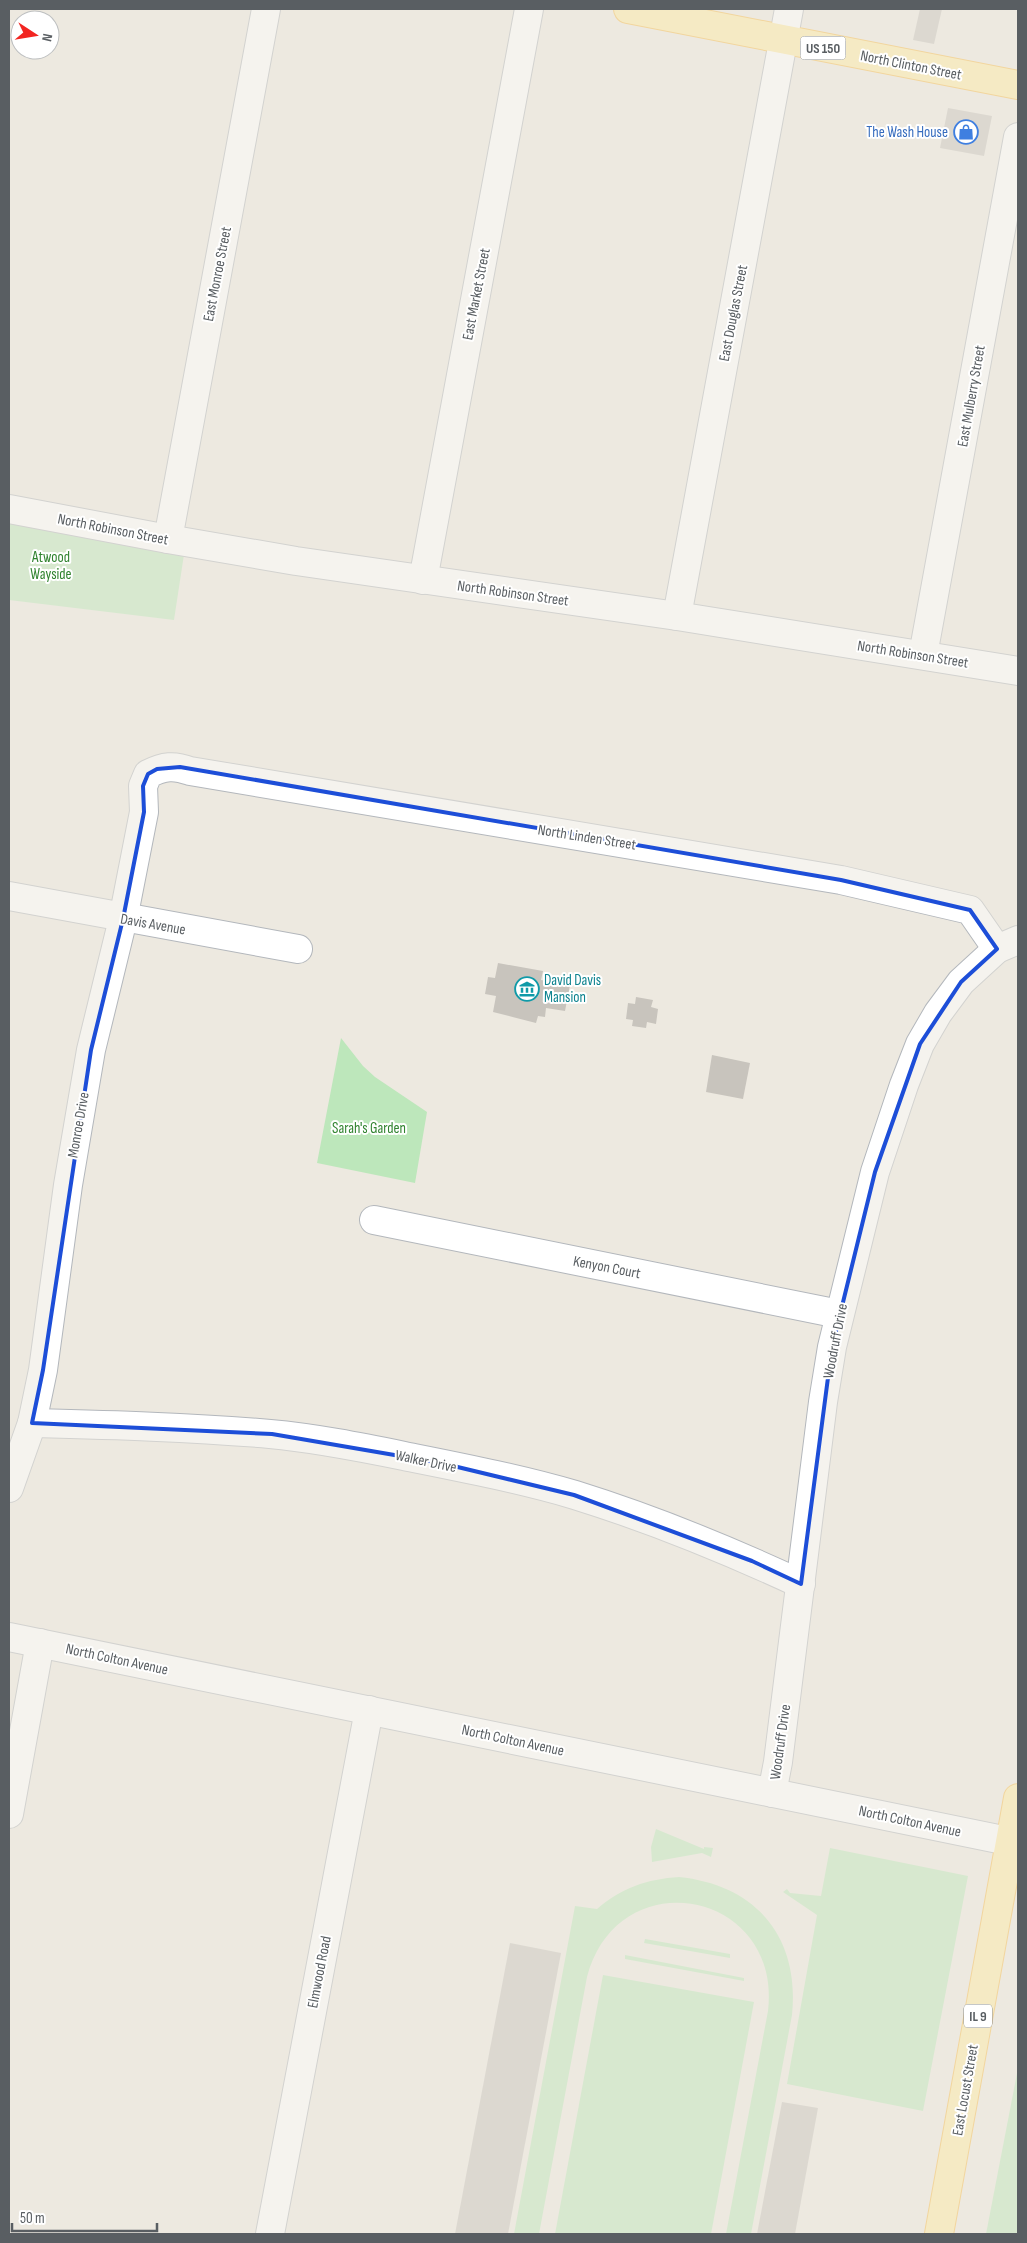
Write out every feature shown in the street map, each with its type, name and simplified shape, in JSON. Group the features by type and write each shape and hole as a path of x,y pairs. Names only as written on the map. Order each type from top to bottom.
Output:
{"main road":[{"name":"North Clinton Street","path":"628,9 1018,85"},
{"name":"East Locust Street","path":"939,2234 1014,1842 1018,1798"}],"street":[{"name":"East Monroe Street","path":"168,539 266,9"},
{"name":"East Market Street","path":"423,580 529,9"},
{"name":"East Douglas Street","path":"677,616 789,9"},
{"name":"East Mulberry Street","path":"923,655 1018,137"},
{"name":"North Robinson Street","path":"9,509 168,539 423,580 677,616 1018,671"},
{"name":"North Linden Street","path":"157,769 169,766 180,767 190,771 841,880 970,910 1007,944"},
{"name":"Monroe Drive","path":"9,1488 32,1423 43,1370 68,1185 91,1050 123,918 144,812 143,786 148,774 157,769"},
{"name":"Davis Avenue","path":"9,896 298,949"},
{"name":"Woodruff Drive","path":"772,1792 778,1762 823,1402 839,1314 875,1172 920,1044 938,1013 960,982 1007,944"},
{"name":"Kenyon Court","path":"374,1220 839,1314"},
{"name":"Walker Drive","path":"32,1423 170,1427 272,1434 347,1445 441,1463 574,1495 752,1561 801,1584"},
{"name":"North Colton Avenue","path":"9,1637 1014,1842"},
{"path":"9,1814 40,1643"},
{"name":"Elmwood Road","path":"270,2234 369,1710"}],"highlighted area":[{"path":"180,767 841,880 970,910 997,949 961,982 920,1044 875,1172 832,1347 801,1584 752,1561 574,1495 441,1463 272,1434 32,1423 43,1370 91,1050 123,919 144,812 143,786 148,774 157,769"}],"green space":[{"name":"Atwood Wayside","path":"9,518 185,548 174,620 9,600"},
{"name":"Sarah's Garden","path":"341,1038 363,1066 375,1077 427,1112 415,1183 317,1163"},
{"path":"656,1829 704,1849 704,1847 713,1848 711,1857 702,1853 652,1862 651,1847"},
{"path":"830,1848 968,1876 923,2111 787,2084 817,1915 783,1892 787,1889 790,1893 821,1896"},
{"path":"679,1877 707,1882 731,1891 751,1904 768,1920 780,1940 789,1962 793,1987 792,2015 751,2234 726,2234 768,2011 766,1970 750,1938 725,1916 694,1904 662,1904 630,1916 604,1940 587,1977 539,2234 514,2234 575,1906 597,1909 615,1895 645,1882"},
{"path":"645,1939 730,1954 730,1958 644,1943"},
{"path":"625,1955 744,1978 744,1981 625,1959"},
{"path":"603,1975 754,2002 711,2234 555,2234"},
{"path":"1018,2068 1018,2234 986,2234"}],"building":[{"path":"920,9 942,9 934,44 913,40"},
{"name":"The Wash House","path":"948,108 992,116 984,156 940,148"},
{"name":"David Davis Mansion","path":"498,963 543,971 541,980 570,985 565,1011 546,1008 545,1017 538,1016 536,1023 493,1012 496,996 485,994 488,977 495,978"},
{"path":"636,997 653,1000 651,1007 658,1009 656,1024 647,1022 646,1028 632,1026 633,1020 626,1019 628,1003 635,1004"},
{"path":"712,1055 750,1063 743,1099 706,1092"},
{"path":"510,1943 561,1953 508,2234 455,2234"},
{"path":"782,2102 818,2108 795,2234 757,2234"}],"place":[{"name":"The Wash House","path":"966,132"},
{"name":"David Davis Mansion","path":"527,989"}]}
